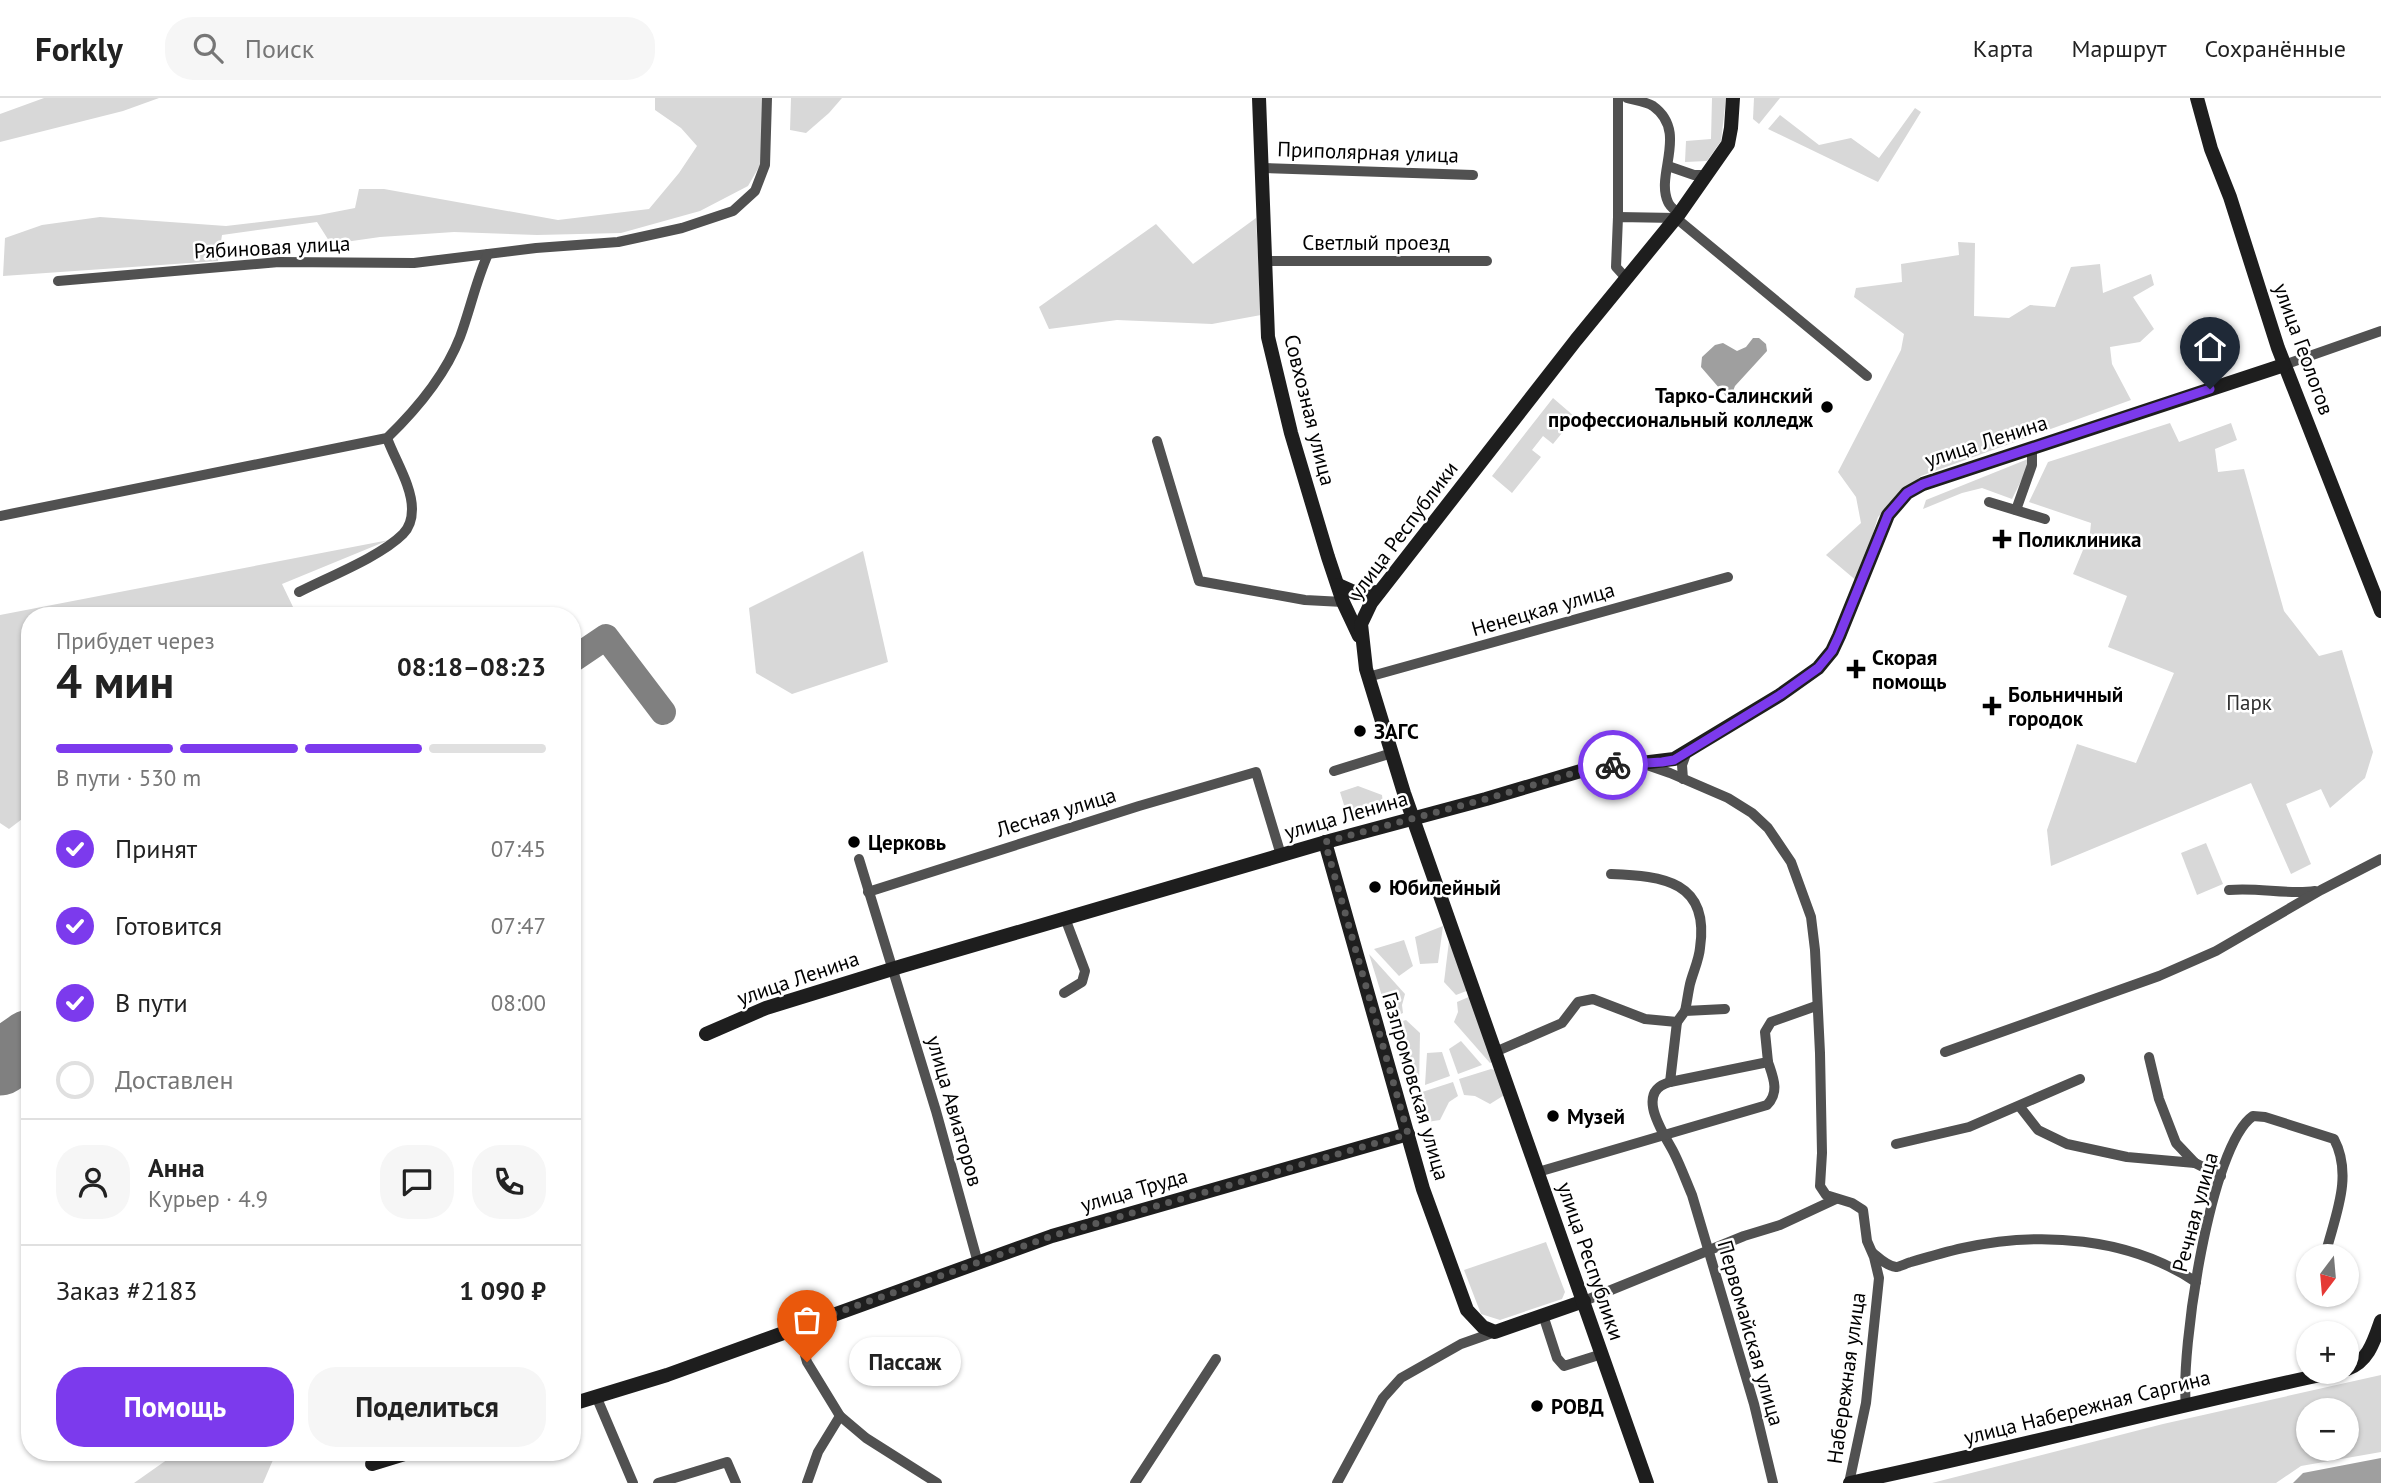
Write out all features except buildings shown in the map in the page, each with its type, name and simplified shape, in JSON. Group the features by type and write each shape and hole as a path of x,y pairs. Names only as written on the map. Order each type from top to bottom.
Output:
{"street":[{"name":"Рябиновая улица","path":"58,281 279,262 414,263 536,248 618,242 682,228 733,211 755,191 765,165 766,98"},
{"name":"Совхозная улица","path":"1259,98 1268,337 1291,433 1343,602 1363,643"},
{"path":"1618,98 1619,217 1616,267 1626,278"},
{"path":"1627,98 1653,106 1667,123 1670,134 1668,204 1678,216 1867,376"},
{"name":"улица Республики","path":"1647,1483 1412,818 1368,677 1362,624 1379,592 1626,278 1678,216 1707,175 1730,137 1733,98"},
{"name":"улица Геологов","path":"2197,98 2211,149 2230,197 2284,365 2381,611"},
{"path":"1668,166 1685,173 1707,175"},
{"name":"Приполярная улица","path":"1261,168 1473,175"},
{"path":"1619,217 1678,216"},
{"path":"0,516 387,438 426,395 445,366 459,340 488,254"},
{"name":"Светлый проезд","path":"1265,261 1487,261"},
{"name":"улица Ленина","path":"706,1034 766,1008 1325,842 1584,770 1662,762 1686,754 1818,668 1832,651 1839,636 1888,515 1907,493 1923,484 2381,331"},
{"path":"299,592 380,550 402,534 411,523 412,507 387,438"},
{"path":"1157,441 1199,581 1305,600 1343,602"},
{"path":"2016,510 2032,465 2032,447"},
{"path":"1989,502 2045,519"},
{"name":"Ненецкая улица","path":"1368,677 1728,577"},
{"path":"1338,585 1356,593 1379,592"},
{"path":"1334,771 1392,753"},
{"path":"1683,779 1682,765 1686,754"},
{"name":"улица Ленина","path":"1642,764 1728,798 1752,813 1768,828 1791,862 1811,917 1815,950 1816,1006"},
{"name":"Лесная улица","path":"868,892 1256,772 1281,855"},
{"name":"Газпромовская улица","path":"1325,842 1423,1189 1468,1310 1473,1340"},
{"name":"улица Авиаторов","path":"859,859 894,969 978,1263"},
{"path":"1945,1052 2159,976 2225,947 2321,890 2381,859"},
{"path":"1611,874 1658,877 1682,887 1698,906 1701,925 1700,949 1685,1011 1677,1022 1670,1082 1768,1062"},
{"path":"2229,890 2251,888 2304,893 2321,890"},
{"path":"1064,993 1083,982 1085,971 1065,918"},
{"path":"1495,1052 1562,1023 1578,1002 1593,999 1637,1017 1677,1022"},
{"path":"1538,1172 1767,1105 1772,1100 1775,1082 1768,1062 1765,1032 1771,1022 1816,1006"},
{"name":"Набережная улица","path":"1816,1006 1820,1065 1820,1186 1826,1195 1852,1203 1863,1210 1867,1241 1879,1278 1866,1403 1849,1483"},
{"path":"1685,1011 1725,1009"},
{"path":"2149,1057 2159,1099 2175,1143 2195,1163 2221,1176"},
{"path":"1896,1143 1969,1127 2080,1079"},
{"name":"Первомайская улица","path":"1670,1082 1658,1089 1653,1106 1658,1127 1665,1135 1692,1195 1754,1404 1773,1483"},
{"path":"2020,1107 2038,1130 2067,1144 2127,1157 2195,1163"},
{"name":"Речная улица","path":"2186,1405 2185,1375 2196,1282 2221,1176 2238,1132 2253,1116 2266,1117 2334,1139 2341,1153 2344,1170 2342,1190 2328,1244"},
{"name":"улица Труда","path":"581,1401 667,1375 1052,1236 1408,1134"},
{"path":"1337,1483 1383,1398 1401,1378 1461,1344 1584,1301 1744,1236 1780,1225 1836,1199"},
{"name":"Набережная улица","path":"1879,1278 1885,1270 1962,1248 2032,1238 2096,1244 2135,1254 2167,1265 2196,1282"},
{"path":"1871,1251 1881,1261 1896,1267"},
{"path":"1468,1310 1483,1327 1495,1332"},
{"path":"1543,1315 1557,1358 1564,1366 1602,1354"},
{"path":"2359,1363 2371,1346 2381,1321"},
{"path":"797,1327 807,1362 840,1416 888,1453 937,1483"},
{"path":"1135,1483 1216,1359"},
{"name":"улица Набережная Саргина","path":"1849,1483 1983,1455 2296,1381"},
{"path":"596,1396 633,1483"},
{"path":"807,1483 818,1452 840,1416"},
{"path":"372,1464 382,1461"},
{"path":"658,1483 727,1462 736,1483"}],"green space":[{"path":"44,98 159,98 123,111 0,142 0,114"},
{"path":"655,98 765,98 763,160 748,186 700,211 621,233 537,235 454,232 380,237 331,244 317,222 222,235 218,261 3,276 5,238 42,225 100,217 226,226 355,208 359,189 384,189 558,220 649,209 697,146 681,128 655,110"},
{"path":"791,98 842,98 806,133 790,130"},
{"path":"1712,98 1726,98 1721,141 1707,161 1685,162 1686,141 1711,139"},
{"path":"1754,98 1780,98 1759,124 1753,119"},
{"path":"1915,108 1921,112 1878,182 1768,129 1780,115 1819,145 1851,138 1879,158"},
{"path":"1256,218 1261,315 1212,324 1117,320 1049,329 1039,307 1156,224 1193,264"},
{"path":"1958,242 1975,243 1974,316 2009,318 2030,305 2055,307 2071,267 2100,264 2103,293 2151,274 2154,285 2133,297 2154,329 2140,342 2110,347 2112,364 2131,400 1921,476 1878,517 1858,582 1826,555 1861,523 1856,497 1838,472 1901,350 1904,334 1854,297 1856,288 1902,282 1901,264 1959,255"},
{"path":"1553,398 1575,417 1553,444 1543,436 1532,450 1541,457 1512,493 1492,476"},
{"name":"Парк","path":"2170,423 2179,442 2231,423 2237,440 2215,449 2218,472 2244,469 2284,611 2319,656 2342,650 2373,752 2365,778 2330,808 2321,789 2286,804 2311,864 2291,874 2251,783 2051,866 2047,830 2077,744 2136,763 2174,673 2108,647 2127,596 2073,574 2090,533 2091,523 2029,502 2048,462"},
{"path":"2033,457 2012,499 1982,488 1923,509 1926,500"},
{"path":"389,540 282,584 293,607 41,607"},
{"path":"863,551 888,662 792,694 756,673 749,608"},
{"path":"21,611 21,820 9,829 0,823 0,615"},
{"path":"1358,786 1382,795 1383,803 1372,812 1348,818 1340,792"},
{"path":"2206,843 2223,884 2197,895 2181,853"},
{"path":"1443,926 1438,963 1420,964 1415,937"},
{"path":"1450,933 1469,990 1456,995 1444,982"},
{"path":"1404,940 1413,966 1399,976 1374,949"},
{"path":"1369,954 1405,994 1403,1013 1389,1019"},
{"path":"1471,996 1494,1061 1490,1063 1454,1022 1458,1012 1457,1002"},
{"path":"1406,1020 1420,1033 1419,1087 1410,1090 1390,1025"},
{"path":"1461,1041 1482,1065 1458,1074 1449,1049"},
{"path":"1442,1052 1450,1076 1425,1085 1427,1053"},
{"path":"1491,1069 1499,1071 1506,1094 1490,1104 1475,1096 1464,1095 1459,1079"},
{"path":"1453,1082 1458,1096 1449,1102 1440,1120 1420,1123 1413,1100 1419,1093"},
{"path":"1546,1242 1565,1292 1562,1299 1500,1320 1481,1314 1464,1270"},
{"path":"2381,1375 2381,1452 2359,1456 2359,1398 2296,1398 2296,1461 2330,1461 2301,1466 2276,1483 1932,1483 2163,1424 2341,1384 2359,1384 2359,1380"},
{"path":"165,1461 273,1461 263,1483 134,1483"}],"shaded area":[{"path":"1753,338 1759,338 1766,344 1767,351 1735,386 1731,396 1726,396 1701,367 1702,357 1715,345 1723,343 1737,351 1746,347"},
{"path":"2381,1458 2381,1483 2293,1483 2303,1473"}],"taxiway":[{"path":"581,654 606,637 663,712"}],"runway":[{"path":"0,1063 21,1048"}],"way so far":[{"path":"807,1362 797,1327 1108,1218 1408,1134 1325,842 1584,770 1613,765"}],"place":[{"name":"Тарко-Салинский профессиональный колледж","path":"1827,407"},
{"name":"Поликлиника","path":"2002,539"},
{"name":"Скорая помощь","path":"1856,669"},
{"name":"Больничный городок","path":"1992,706"},
{"name":"ЗАГС","path":"1360,731"},
{"name":"Церковь","path":"854,842"},
{"name":"Юбилейный","path":"1375,887"},
{"name":"Музей","path":"1553,1116"},
{"name":"Пассаж","path":"807,1362"},
{"name":"РОВД","path":"1537,1406"}],"route":[{"path":"1613,765 1674,760 1780,695 1818,668 1832,651 1839,636 1888,515 1907,493 1923,484 2210,389"}]}
